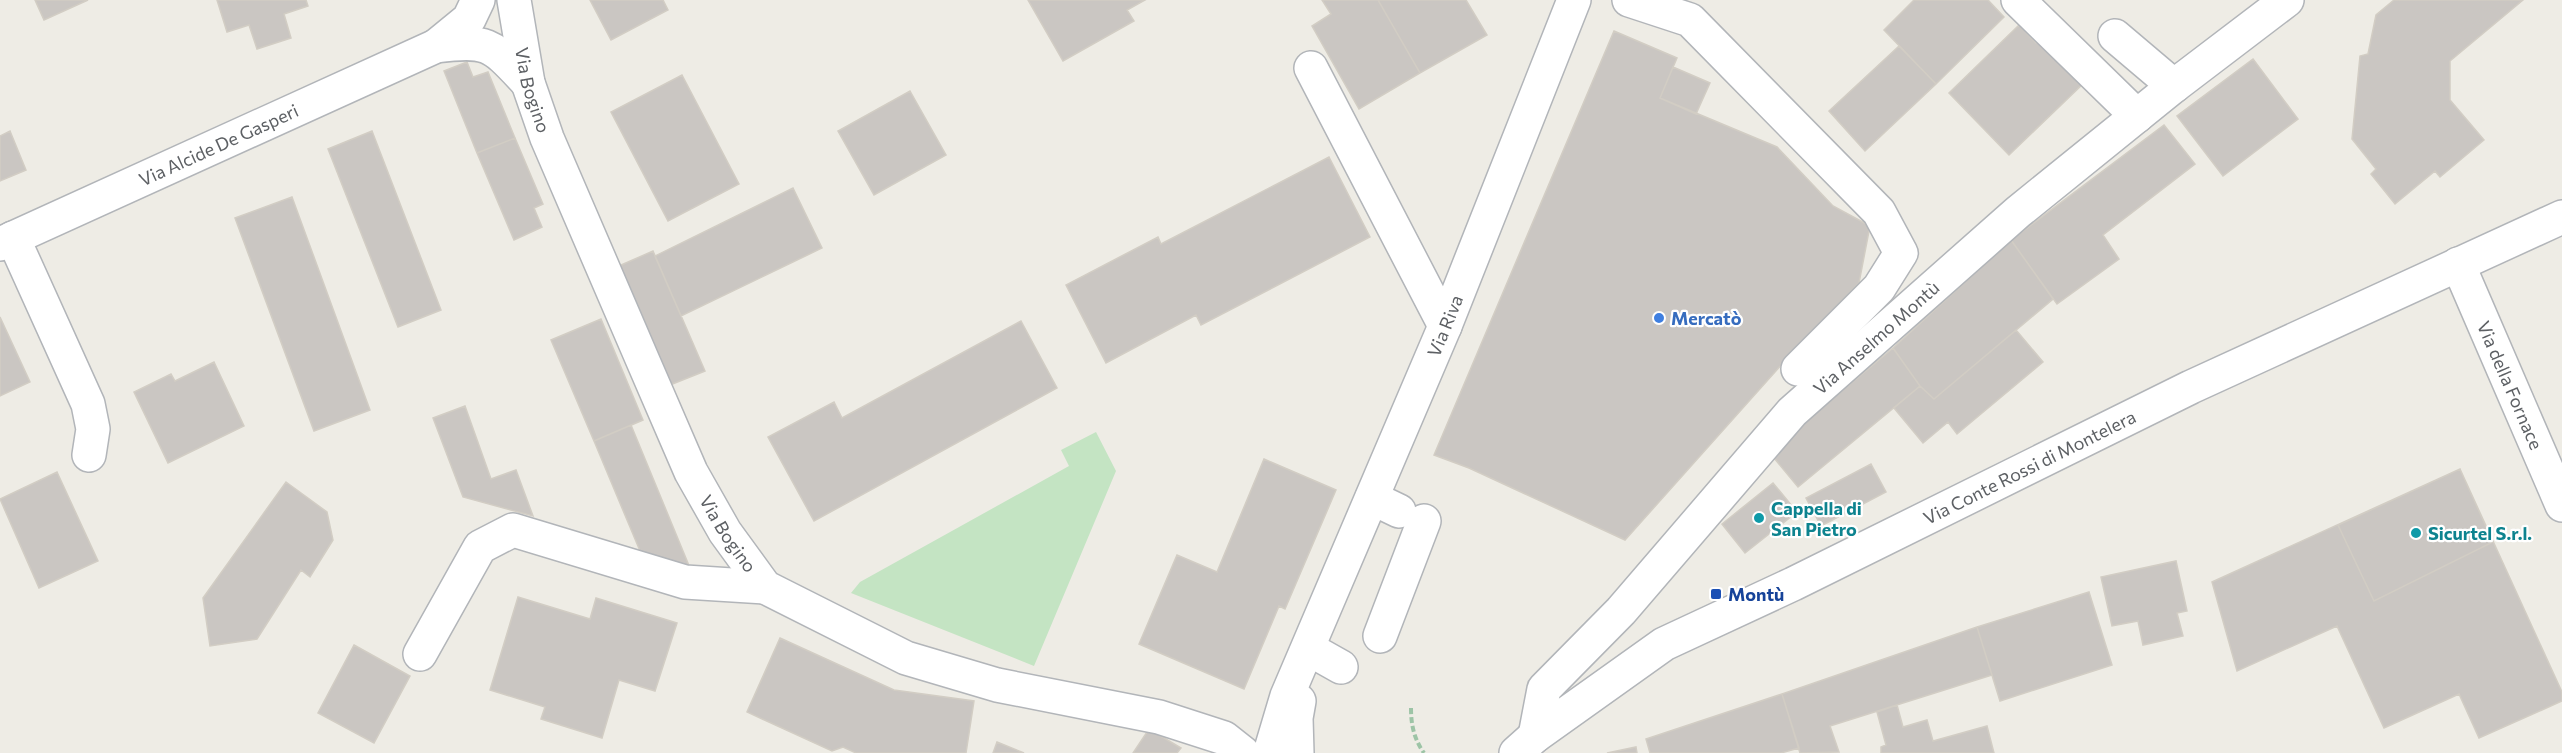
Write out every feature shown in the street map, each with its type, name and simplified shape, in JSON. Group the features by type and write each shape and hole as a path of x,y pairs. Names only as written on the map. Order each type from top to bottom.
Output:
{"street":[{"name":"Via Alcide De Gasperi","path":"7,241 436,46 469,19 478,0"},
{"name":"Via Bogino","path":"513,0 528,83 547,138 691,472 724,532 765,587 906,658 997,685 1159,717 1224,738 1243,753"},
{"path":"1629,0 1690,20 1879,212 1901,253 1879,288 1799,374"},
{"path":"2018,0 2137,116"},
{"name":"Via Anselmo Montù","path":"1526,745 1544,689 1621,612 1792,412 1799,374 2018,212 2174,86 2287,0"},
{"name":"Via Riva","path":"1291,752 1287,696 1309,649 1398,510 1444,326 1570,2"},
{"path":"2115,36 2174,86"},
{"name":"Via Alcide De Gasperi","path":"436,46 471,41 497,50 528,83"},
{"path":"1311,68 1444,326"},
{"name":"Via Conte Rossi di Montelera","path":"1526,745 1665,644 1793,584 2191,387 2562,217"},
{"path":"7,241 88,404 93,429 89,455"},
{"name":"Via della Fornace","path":"2458,264 2562,505"},
{"path":"1380,636 1398,510"},
{"path":"420,654 480,547 513,530 685,582 765,587"},
{"path":"1309,649 1341,667"}],"path":[{"path":"1412,708 1411,721 1416,741 1424,753"}],"green space":[{"path":"1096,432 1116,471 1034,666 851,593 860,582 1069,466 1061,450"}],"building":[{"path":"35,0 88,0 44,20"},
{"path":"217,0 306,0 308,6 284,14 291,38 257,49 249,25 227,32"},
{"path":"590,0 663,0 668,10 611,40"},
{"path":"1028,0 1145,0 1127,10 1134,21 1063,61"},
{"path":"1322,0 1378,0 1420,73 1359,109 1312,26 1331,14"},
{"path":"1378,0 1466,0 1487,35 1420,73"},
{"path":"1914,0 1988,0 2004,17 1936,84 1884,30"},
{"path":"2394,0 2523,0 2450,61 2450,100 2484,140 2440,177 2435,171 2395,204 2371,174 2376,169 2352,139 2360,56 2368,54 2376,15"},
{"path":"2019,25 2036,43 2043,36 2086,81 2009,155 1949,93"},
{"name":"Mercatò","path":"1614,31 1677,58 1660,98 1777,147 1833,206 1870,226 1859,283 1792,353 1625,540 1469,468 1434,455"},
{"path":"1899,46 1936,84 1865,151 1829,111"},
{"path":"2253,59 2298,119 2223,176 2177,116"},
{"path":"467,62 473,77 488,72 515,138 477,153 444,71"},
{"path":"1673,67 1710,83 1696,114 1660,98"},
{"path":"682,75 739,184 668,221 611,112"},
{"path":"910,91 946,155 874,195 838,131"},
{"path":"2164,125 2195,164 2103,235 2119,259 2057,304 2011,240"},
{"path":"10,131 26,170 0,181 0,136"},
{"path":"372,131 441,310 398,327 328,149"},
{"path":"515,138 543,204 534,208 542,227 514,240 477,153"},
{"path":"1329,157 1370,237 1201,325 1196,315 1106,363 1066,285 1158,237 1161,244"},
{"path":"793,188 822,248 681,316 655,256"},
{"path":"292,197 370,410 314,431 235,218"},
{"path":"2011,240 2053,299 1934,399 1920,386 1893,348"},
{"path":"653,251 705,371 670,385 619,266"},
{"path":"0,317 30,382 0,396"},
{"path":"601,319 643,420 594,441 551,340"},
{"path":"1021,321 1057,388 814,521 768,437 834,402 842,418"},
{"path":"2016,330 2043,362 1957,434 1948,422 1923,443 1894,408 1920,386 1934,399"},
{"path":"1893,348 1920,386 1798,487 1774,458 1799,427"},
{"path":"214,362 244,426 168,463 134,392 171,374 175,381"},
{"path":"465,406 491,479 516,470 533,516 463,497 433,418"},
{"path":"631,425 690,568 640,551 594,441"},
{"path":"1264,459 1336,490 1285,609 1279,606 1244,689 1139,644 1177,555 1217,572"},
{"path":"1871,464 1886,492 1821,526 1806,498"},
{"path":"2460,469 2562,692 2562,701 2479,738 2459,694 2384,728 2337,626 2237,671 2212,582"},
{"name":"Sicurtel S.r.l.","path":"2460,469 2493,542 2374,601 2338,525"},
{"path":"57,472 98,561 39,588 0,499"},
{"path":"286,482 327,512 333,540 310,577 301,570 257,639 210,646 203,598"},
{"name":"Cappella di San Pietro","path":"1773,483 1797,512 1745,553 1722,524"},
{"path":"2176,561 2187,611 2177,613 2183,636 2143,645 2138,621 2112,626 2101,577"},
{"path":"2089,592 2112,665 2000,701 1977,627"},
{"path":"518,597 590,619 596,598 677,623 655,691 619,680 602,738 541,719 545,707 490,690"},
{"path":"1977,627 1992,675 1830,726 1839,752 1800,753 1782,694"},
{"path":"780,638 894,690 974,701 966,753 856,753 843,747 832,751 747,712"},
{"path":"354,645 410,676 374,743 318,713"},
{"path":"1782,694 1799,748 1781,753 1650,753 1646,739"},
{"path":"1897,705 1903,727 1927,720 1933,741 1987,726 1994,753 1881,753 1881,747 1886,745 1877,712"},
{"path":"1149,729 1181,748 1177,753 1133,753"},
{"path":"997,742 1024,753 993,753"},
{"path":"1636,747 1637,753 1607,753"}],"place":[{"name":"Mercatò","path":"1659,318"},
{"name":"Cappella di San Pietro","path":"1759,518"},
{"name":"Sicurtel S.r.l.","path":"2416,533"},
{"name":"Montù","path":"1716,594"}]}
